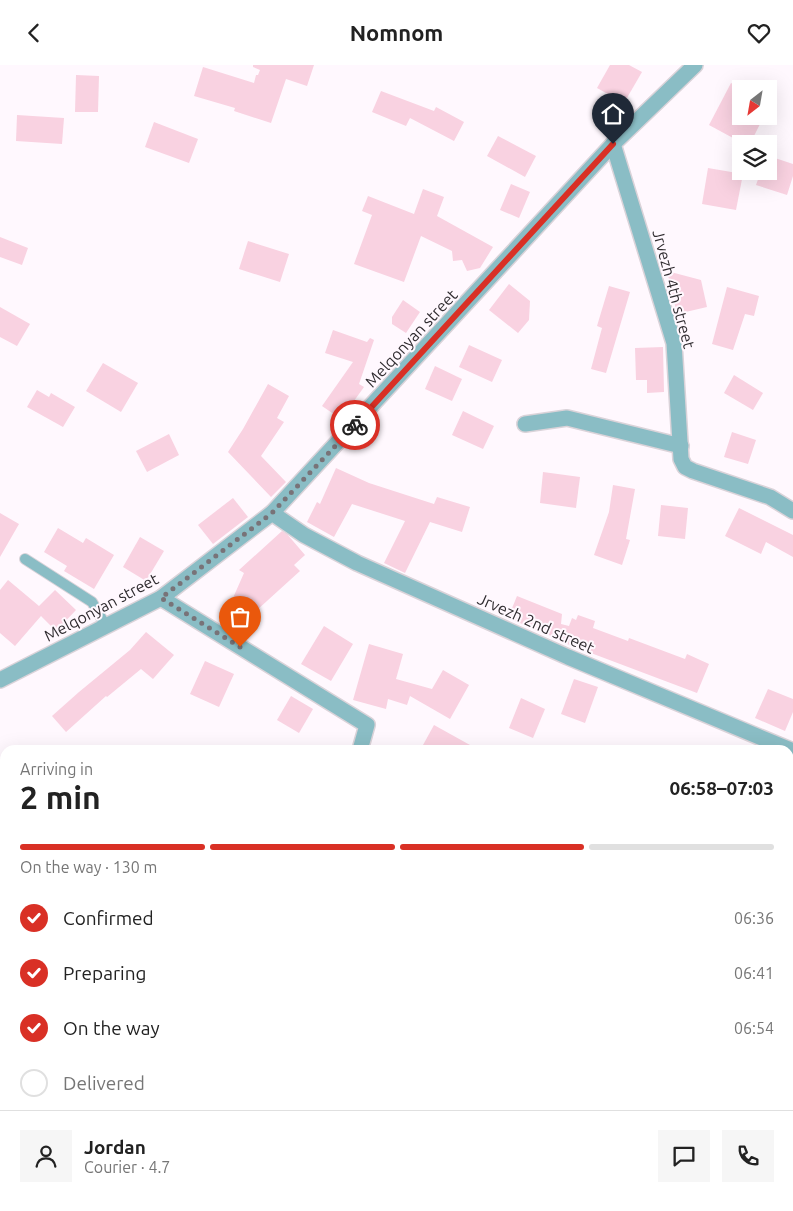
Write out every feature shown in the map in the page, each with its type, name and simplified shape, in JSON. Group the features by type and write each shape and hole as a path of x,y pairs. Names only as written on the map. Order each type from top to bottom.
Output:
{"street":[{"name":"Melqonyan street","path":"0,680 161,598 272,513 613,144 695,65"},
{"name":"Jrvezh 4th street","path":"613,144 674,343 681,459 685,467 693,471 770,497 793,511"},
{"path":"525,424 567,419 680,446"},
{"name":"Jrvezh 2nd street","path":"272,513 304,535 357,563 568,657 779,745"},
{"path":"161,598 367,725 361,745"}],"lane":[{"path":"25,559 92,602 106,626"}],"building":[{"path":"253,65 314,65 307,86 286,79 271,123 234,111 235,108 194,96 203,67 254,83 256,75 258,75 260,70 253,67"},
{"path":"610,65 629,65 642,72 624,103 597,88"},
{"path":"76,75 99,76 98,112 75,112"},
{"path":"731,83 732,125 760,125 754,135 732,135 732,137 709,125"},
{"path":"381,91 434,111 436,107 464,122 454,141 410,118 406,126 372,112"},
{"path":"17,115 64,118 62,144 16,141"},
{"path":"154,122 198,139 189,163 145,147"},
{"path":"498,136 536,156 525,177 487,156"},
{"path":"777,159 793,164 793,176 787,195 756,185 758,180 777,180"},
{"path":"708,168 732,172 732,180 742,180 736,210 702,204"},
{"path":"511,184 530,192 519,218 500,210"},
{"path":"423,189 444,197 437,216 493,247 480,268 467,271 462,260 453,261 452,251 421,236 404,282 354,264 372,215 362,211 368,196 414,214"},
{"path":"0,237 28,248 22,265 0,257"},
{"path":"248,241 289,254 280,282 239,269"},
{"path":"667,271 701,280 707,307 677,314"},
{"path":"509,284 530,301 529,320 518,333 489,310"},
{"path":"609,286 630,292 606,373 591,369 602,328 597,326"},
{"path":"727,287 759,296 754,316 745,314 733,350 712,344"},
{"path":"403,300 420,312 406,333 392,324 392,317"},
{"path":"0,307 30,324 17,346 0,337"},
{"path":"333,330 367,342 370,338 374,340 359,384 364,387 341,419 322,406 353,362 325,353"},
{"path":"469,345 502,360 492,382 459,367"},
{"path":"663,347 664,392 647,393 647,380 636,380 635,348"},
{"path":"103,363 138,383 121,412 86,391"},
{"path":"435,366 462,379 452,401 425,389"},
{"path":"734,375 763,393 753,410 724,393"},
{"path":"268,384 289,396 277,418 284,422 261,456 286,482 271,497 228,452"},
{"path":"37,390 49,397 51,393 75,407 63,427 27,407"},
{"path":"463,411 494,426 483,449 452,435"},
{"path":"732,432 756,440 748,464 724,457"},
{"path":"169,434 179,455 147,472 136,451"},
{"path":"336,468 369,483 434,504 437,497 470,507 462,532 430,522 405,573 384,563 405,521 352,504 334,537 307,522 317,502 320,504"},
{"path":"543,472 580,477 576,508 540,503"},
{"path":"613,485 635,489 626,539 630,540 622,565 594,555 609,512"},
{"path":"233,498 248,517 213,544 198,525"},
{"path":"661,505 688,508 685,539 658,536"},
{"path":"739,508 793,535 793,557 766,542 761,554 725,536"},
{"path":"0,513 19,524 0,557"},
{"path":"58,528 83,543 86,538 114,555 94,589 64,571 67,566 44,552"},
{"path":"282,531 287,534 305,555 294,565 300,571 236,629 225,616 244,573 239,570"},
{"path":"140,537 164,551 146,581 123,567"},
{"path":"8,580 39,606 55,590 76,610 56,631 41,616 15,646 0,633 0,590"},
{"path":"517,596 562,614 561,624 569,626 572,618 576,620 578,615 595,621 593,628 628,641 629,638 685,659 687,654 709,664 697,693 567,644 508,618"},
{"path":"324,626 353,644 331,681 301,664"},
{"path":"146,632 174,655 153,679 141,669 106,696 66,732 52,716 130,650"},
{"path":"369,644 403,654 396,679 432,689 443,670 469,685 450,719 410,696 407,705 388,699 386,709 353,700"},
{"path":"205,661 234,674 219,707 190,694"},
{"path":"574,679 598,687 585,723 561,714"},
{"path":"768,689 793,699 793,712 785,731 755,718"},
{"path":"291,696 313,709 299,733 277,720"},
{"path":"521,698 545,709 533,738 509,728"},
{"path":"434,725 470,745 423,745"}],"way so far":[{"path":"240,647 161,598 272,513 355,425"}],"route":[{"path":"355,425 613,144"}]}
